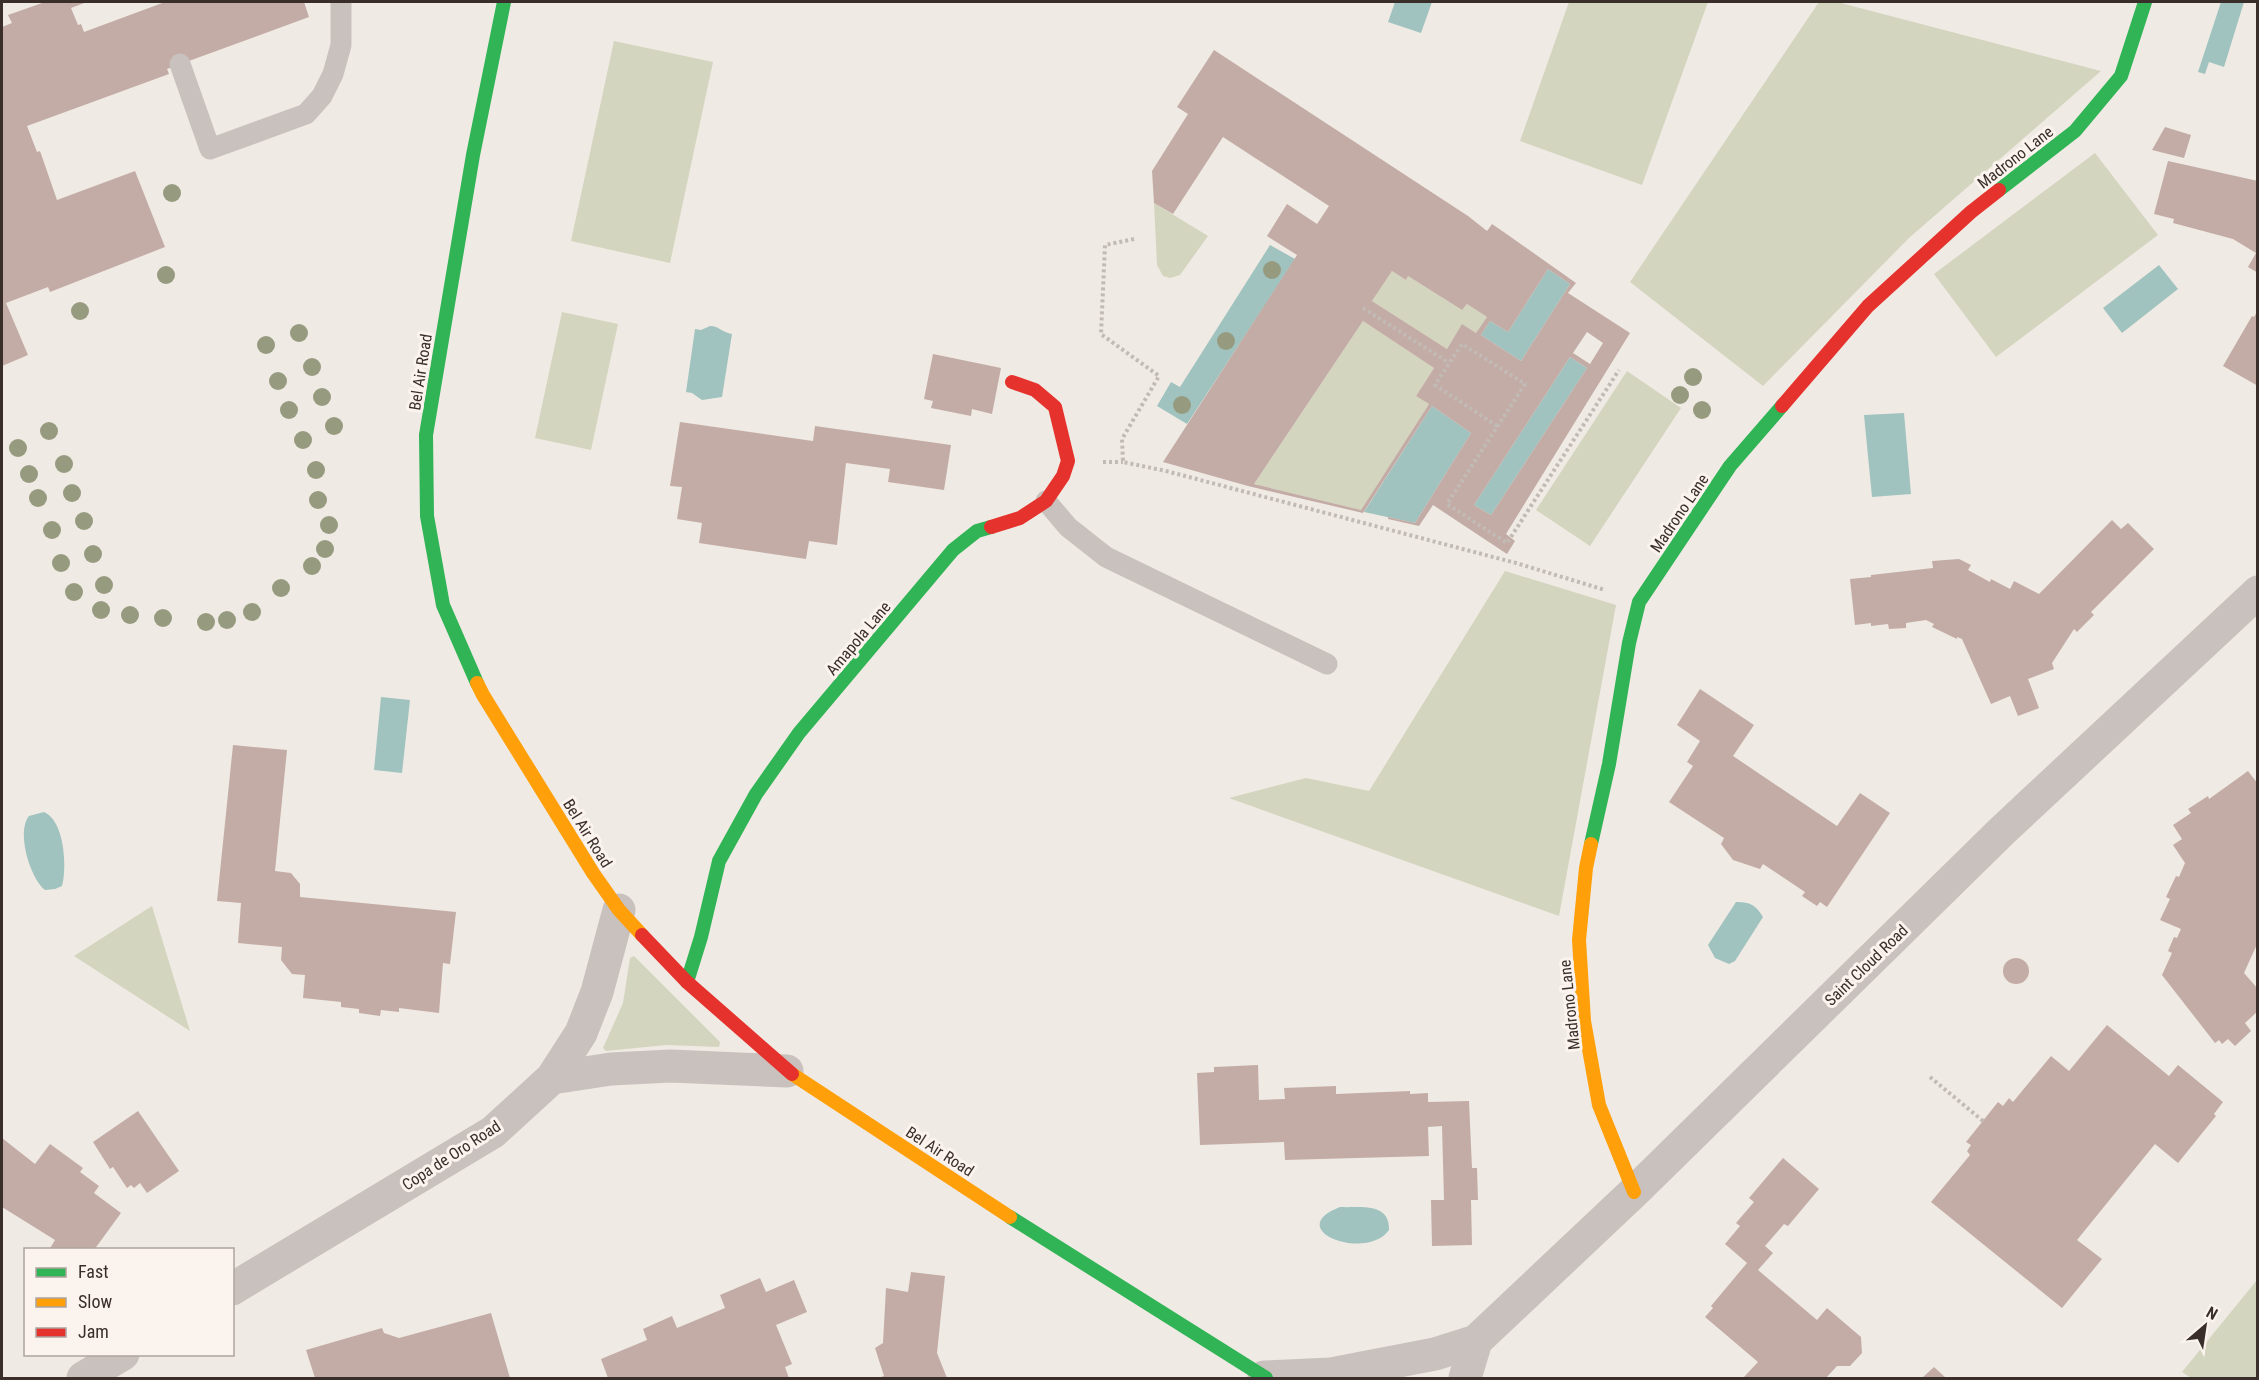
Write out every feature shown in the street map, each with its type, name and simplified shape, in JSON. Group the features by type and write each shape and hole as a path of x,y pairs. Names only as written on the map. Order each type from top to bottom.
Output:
{"street":[{"name":"Bel Air Road","path":"504,2 473,155 426,435 427,516 443,605 483,695 593,873 619,910 687,982 787,1071 1070,1255 1265,1378"},
{"name":"Madrono Lane","path":"1634,1192 1599,1105 1584,1021 1579,940 1586,868 1609,764 1629,643 1640,602 1730,466 1868,306 1971,212 2075,131 2114,85 2121,76 2145,2"},
{"name":"Amapola Lane","path":"687,982 701,937 719,861 756,794 799,733 953,550 977,531 1020,518 1046,501 1063,476 1068,461 1055,407 1035,390 1012,382"},
{"name":"Saint Cloud Road","path":"1265,1378 1331,1374 1435,1354 1476,1341 1634,1192 2002,831 2258,592"},
{"name":"Copa de Oro Road","path":"234,1288 493,1132 552,1078 581,1033 597,992 619,910"},
{"path":"552,1078 611,1069 671,1066 787,1071"},
{"path":"1465,1378 1476,1341"},
{"path":"83,1378 120,1356"}],"lane":[{"path":"180,64 210,149 306,114 322,96 333,74 341,45 341,2"},
{"path":"1046,501 1068,526 1106,557 1327,664"}],"path":[{"path":"1134,239 1105,245 1101,334 1159,376 1122,439 1123,462 1167,471 1516,563 1640,602"},
{"path":"1363,308 1449,363"},
{"path":"1497,426 1435,385 1462,344 1525,384 1447,504 1507,543 1619,370"},
{"path":"1930,1077 1983,1121"}],"green space":[{"path":"1569,2 1708,2 1642,185 1520,141"},
{"path":"1819,2 1837,2 2101,71 1909,238 1763,386 1630,282"},
{"path":"614,41 713,62 670,263 571,241"},
{"path":"2095,153 2158,235 1996,357 1934,274"},
{"path":"1154,203 1208,236 1180,275 1170,278 1163,276 1157,265"},
{"path":"1392,271 1406,280 1408,276 1462,310 1467,304 1487,317 1476,333 1462,325 1447,349 1372,301"},
{"path":"562,312 618,324 591,450 535,438"},
{"path":"1363,321 1434,368 1416,396 1429,404 1361,510 1254,484"},
{"path":"1627,371 1681,408 1590,546 1536,510"},
{"path":"1505,571 1616,605 1559,916 1229,798 1306,778 1369,791"},
{"path":"152,906 190,1031 74,956"},
{"path":"634,956 720,1042 719,1047 666,1045 606,1051 603,1048 623,1003 630,958"},
{"path":"2257,1280 2257,1378 2191,1378 2182,1372"}],"water":[{"path":"1395,2 1432,2 1421,33 1388,22"},
{"path":"2221,2 2244,2 2224,67 2209,62 2205,74 2198,72"},
{"path":"1270,245 1295,259 1187,424 1157,406 1171,382 1180,387"},
{"path":"2159,265 2178,289 2122,333 2103,308"},
{"path":"1548,269 1570,284 1521,361 1481,335 1490,321 1508,332"},
{"path":"710,326 732,334 722,397 702,400 686,392 695,329 701,330"},
{"path":"1570,357 1587,368 1491,515 1474,505"},
{"path":"1432,406 1471,433 1415,523 1364,512"},
{"path":"1904,413 1911,494 1872,497 1864,415"},
{"path":"381,697 410,700 402,773 374,770"},
{"path":"44,812 56,825 64,857 62,886 45,890 34,876 24,843 25,823 29,816"},
{"path":"1736,902 1752,905 1763,917 1735,961 1729,964 1715,958 1708,945"},
{"path":"1340,1207 1365,1207 1379,1211 1385,1215 1389,1230 1378,1239 1364,1243 1348,1243 1334,1239 1324,1233 1320,1225 1324,1216"}],"building":[{"path":"45,2 87,2 71,8 78,25 81,24 84,32 165,2 304,2 309,17 167,69 169,74 27,126 37,152 40,151 57,200 135,171 165,247 50,292 48,287 6,303 28,355 2,366 2,27 12,23 8,15"},
{"path":"1214,50 1468,216 1487,231 1492,224 1576,283 1568,293 1630,333 1506,534 1515,541 1507,554 1433,505 1419,526 1388,519 1388,517 1415,523 1471,433 1432,406 1363,513 1248,486 1163,462 1297,255 1267,236 1287,204 1317,224 1329,206 1223,137 1173,214 1154,203 1152,171 1188,114 1177,107","holes":["1548,269 1570,284 1521,361 1481,335 1490,321 1508,332","1392,271 1406,280 1408,276 1462,310 1467,304 1487,317 1476,333 1462,324 1447,349 1372,301","1363,321 1434,368 1416,396 1429,404 1361,510 1254,484","1587,332 1603,343 1590,364 1573,353","1570,357 1587,368 1491,515 1474,505"]},
{"path":"2165,127 2191,135 2184,158 2152,150"},
{"path":"2168,161 2258,181 2258,273 2248,267 2256,253 2233,239 2173,223 2174,219 2154,214"},
{"path":"2258,310 2258,386 2223,366 2252,316 2254,317"},
{"path":"933,354 1001,368 992,414 972,409 971,416 931,408 933,401 924,399"},
{"path":"680,422 813,441 815,426 951,445 944,490 888,482 890,469 846,463 837,545 809,541 806,559 699,543 702,523 677,519 682,487 670,486"},
{"path":"2112,520 2121,529 2128,523 2154,549 2091,612 2094,615 2077,632 2074,629 2052,663 2054,669 2028,679 2039,708 2018,716 2010,696 1991,704 1962,639 1957,637 1957,639 1932,627 1934,624 1926,620 1906,623 1906,628 1889,629 1888,624 1871,626 1871,623 1855,625 1850,579 1933,568 1932,561 1959,559 1971,565 1968,570 1990,582 1991,579 2010,589 2014,581 2039,594"},
{"path":"1700,689 1754,725 1733,756 1837,826 1860,793 1890,813 1827,907 1820,902 1817,906 1802,896 1805,892 1763,864 1760,869 1733,860 1721,844 1724,838 1669,802 1693,766 1687,762 1700,741 1677,725"},
{"path":"233,745 287,750 275,871 291,873 300,884 300,897 456,912 450,964 443,963 439,1013 399,1008 399,1012 381,1010 380,1016 359,1013 359,1009 341,1007 341,1002 303,998 305,975 292,974 281,960 282,947 238,943 241,903 217,901"},
{"path":"2248,771 2258,784 2258,942 2244,973 2258,989 2258,1011 2245,1023 2251,1031 2235,1046 2228,1039 2222,1044 2219,1040 2215,1043 2162,975 2172,953 2168,951 2174,937 2177,938 2181,929 2160,920 2170,899 2166,897 2185,863 2173,845 2182,839 2173,825 2191,813 2188,809 2208,796 2209,799"},
{"path":"2016,958 2025,962 2029,971 2025,980 2016,984 2007,980 2003,971 2007,962"},
{"path":"2107,1025 2169,1076 2178,1065 2223,1102 2214,1114 2216,1116 2178,1163 2155,1144 2077,1240 2102,1259 2062,1308 1931,1202 1970,1155 1967,1151 1971,1145 1966,1142 1998,1102 2003,1106 2009,1098 2013,1102 2051,1056 2069,1071"},
{"path":"1258,1065 1259,1100 1285,1099 1284,1088 1336,1086 1336,1094 1410,1091 1410,1094 1428,1093 1428,1102 1469,1101 1472,1168 1477,1168 1478,1200 1471,1200 1472,1245 1432,1246 1431,1200 1444,1200 1442,1126 1428,1127 1429,1156 1285,1160 1284,1142 1200,1145 1197,1073 1214,1072 1214,1067"},
{"path":"138,1111 179,1171 147,1193 140,1183 134,1188 131,1185 127,1188 113,1167 110,1169 93,1142"},
{"path":"2,1138 35,1164 50,1144 83,1168 80,1172 99,1186 94,1193 121,1213 95,1248 50,1248 55,1240 2,1207"},
{"path":"1783,1158 1819,1189 1788,1226 1784,1224 1765,1246 1773,1253 1758,1270 1817,1320 1827,1308 1861,1337 1862,1353 1850,1366 1837,1366 1826,1378 1743,1378 1758,1362 1705,1317 1713,1308 1711,1306 1747,1263 1725,1244 1740,1226 1736,1223 1754,1202 1749,1198"},
{"path":"911,1272 945,1276 937,1353 947,1378 878,1378 884,1376 875,1348 883,1343 886,1288 908,1292"},
{"path":"760,1278 766,1292 794,1280 807,1312 776,1325 792,1364 785,1367 789,1378 608,1378 601,1359 647,1340 643,1329 672,1316 677,1328 725,1308 720,1295"},
{"path":"491,1313 510,1378 315,1378 306,1350 382,1328 384,1333 399,1338"},
{"path":"1934,1367 1946,1378 1922,1378"}],"traffic: fast":[{"path":"477,683 443,605 427,516 426,435 473,155 504,2"},
{"path":"1999,190 2075,131 2121,76 2145,2"},
{"path":"1591,844 1609,764 1629,643 1639,602 1730,466 1782,406"},
{"path":"687,982 701,937 719,861 756,794 799,733 953,550 977,531 991,527"},
{"path":"1010,1217 1266,1378"}],"traffic: slow":[{"path":"477,683 593,873 619,910 642,935"},
{"path":"1591,844 1586,868 1579,940 1584,1021 1599,1105 1634,1192"},
{"path":"792,1074 1010,1217"}],"traffic: jam":[{"path":"1782,406 1868,306 1971,212 1999,190"},
{"path":"991,527 1020,518 1046,501 1063,476 1068,461 1055,407 1035,390 1012,382"},
{"path":"642,935 687,982 792,1074"}]}
